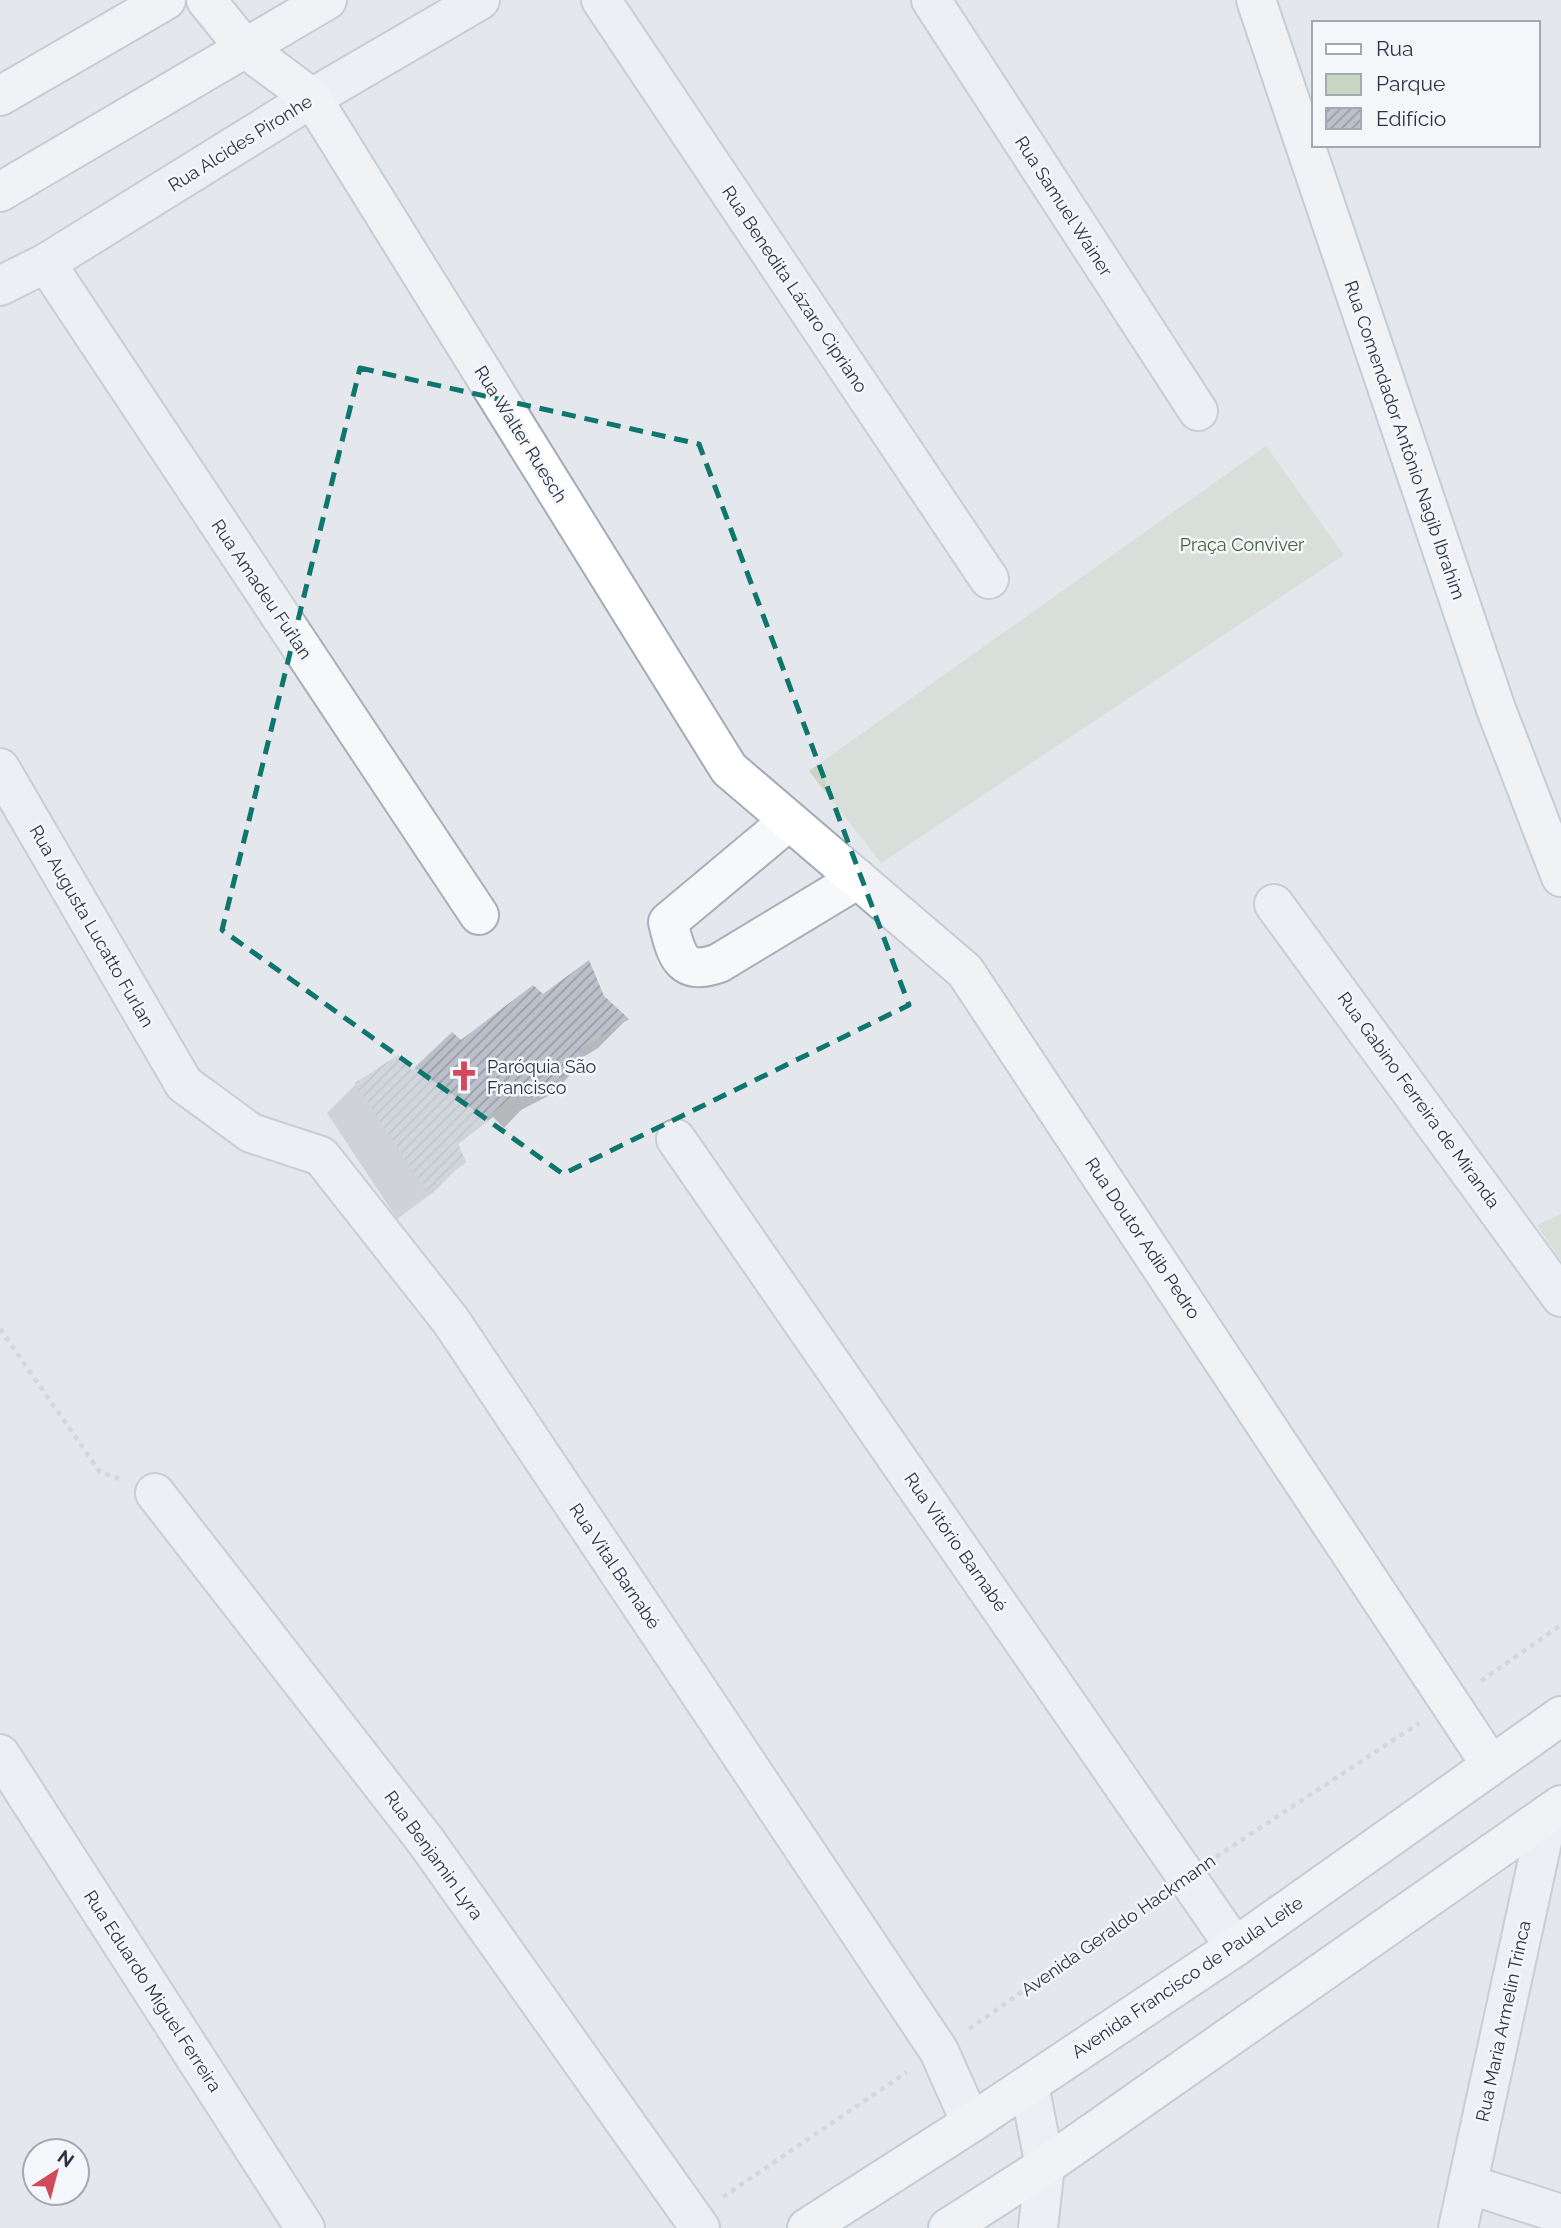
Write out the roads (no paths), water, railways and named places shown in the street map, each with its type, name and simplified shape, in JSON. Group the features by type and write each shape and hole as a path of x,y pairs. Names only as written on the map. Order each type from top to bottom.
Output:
{"main road":[{"path":"0,96 166,0"},
{"path":"206,0 245,48 312,98"},
{"path":"0,192 327,0"},
{"name":"Rua Comendador Antônio Nagib Ibrahim","path":"1256,0 1496,709 1561,877"},
{"name":"Rua Walter Ruesch","path":"312,98 729,769"},
{"name":"Rua Doutor Adib Pedro","path":"729,769 965,971 1451,1701 1490,1765"},
{"name":"Avenida Francisco de Paula Leite","path":"807,2228 1030,2085 1235,1947 1561,1716"},
{"path":"948,2228 1045,2166 1555,1809"}],"street":[{"name":"Rua Alcides Pironhe","path":"0,286 46,263 312,98 480,0"},
{"name":"Rua Benedita Lázaro Cipriano","path":"601,0 989,579"},
{"name":"Rua Samuel Wainer","path":"931,0 1198,411"},
{"name":"Rua Amadeu Furlan","path":"46,263 479,915"},
{"name":"Rua Augusta Lucatto Furlan","path":"0,768 184,1084"},
{"path":"789,821 674,914 668,922 674,949 687,966 700,970 719,963 858,879"},
{"name":"Rua Gabino Ferreira de Miranda","path":"1274,904 1561,1297"},
{"name":"Rua Vital Barnabé","path":"184,1084 251,1133 321,1156 451,1321 939,2051 971,2123"},
{"name":"Rua Vitório Barnabé","path":"676,1139 1188,1875 1235,1947"},
{"name":"Rua Benjamin Lyra","path":"155,1493 425,1840 697,2223"},
{"name":"Rua Eduardo Miguel Ferreira","path":"0,1754 305,2228"},
{"name":"Rua Maria Armelin Trinca","path":"1458,2228 1555,1809"},
{"path":"1030,2085 1045,2166 1038,2228"},
{"path":"1468,2184 1561,2214"}],"place":[{"name":"Paróquia São Francisco","path":"464,1076"}],"park label":[{"name":"Praça Conviver","path":"1242,544"}]}
